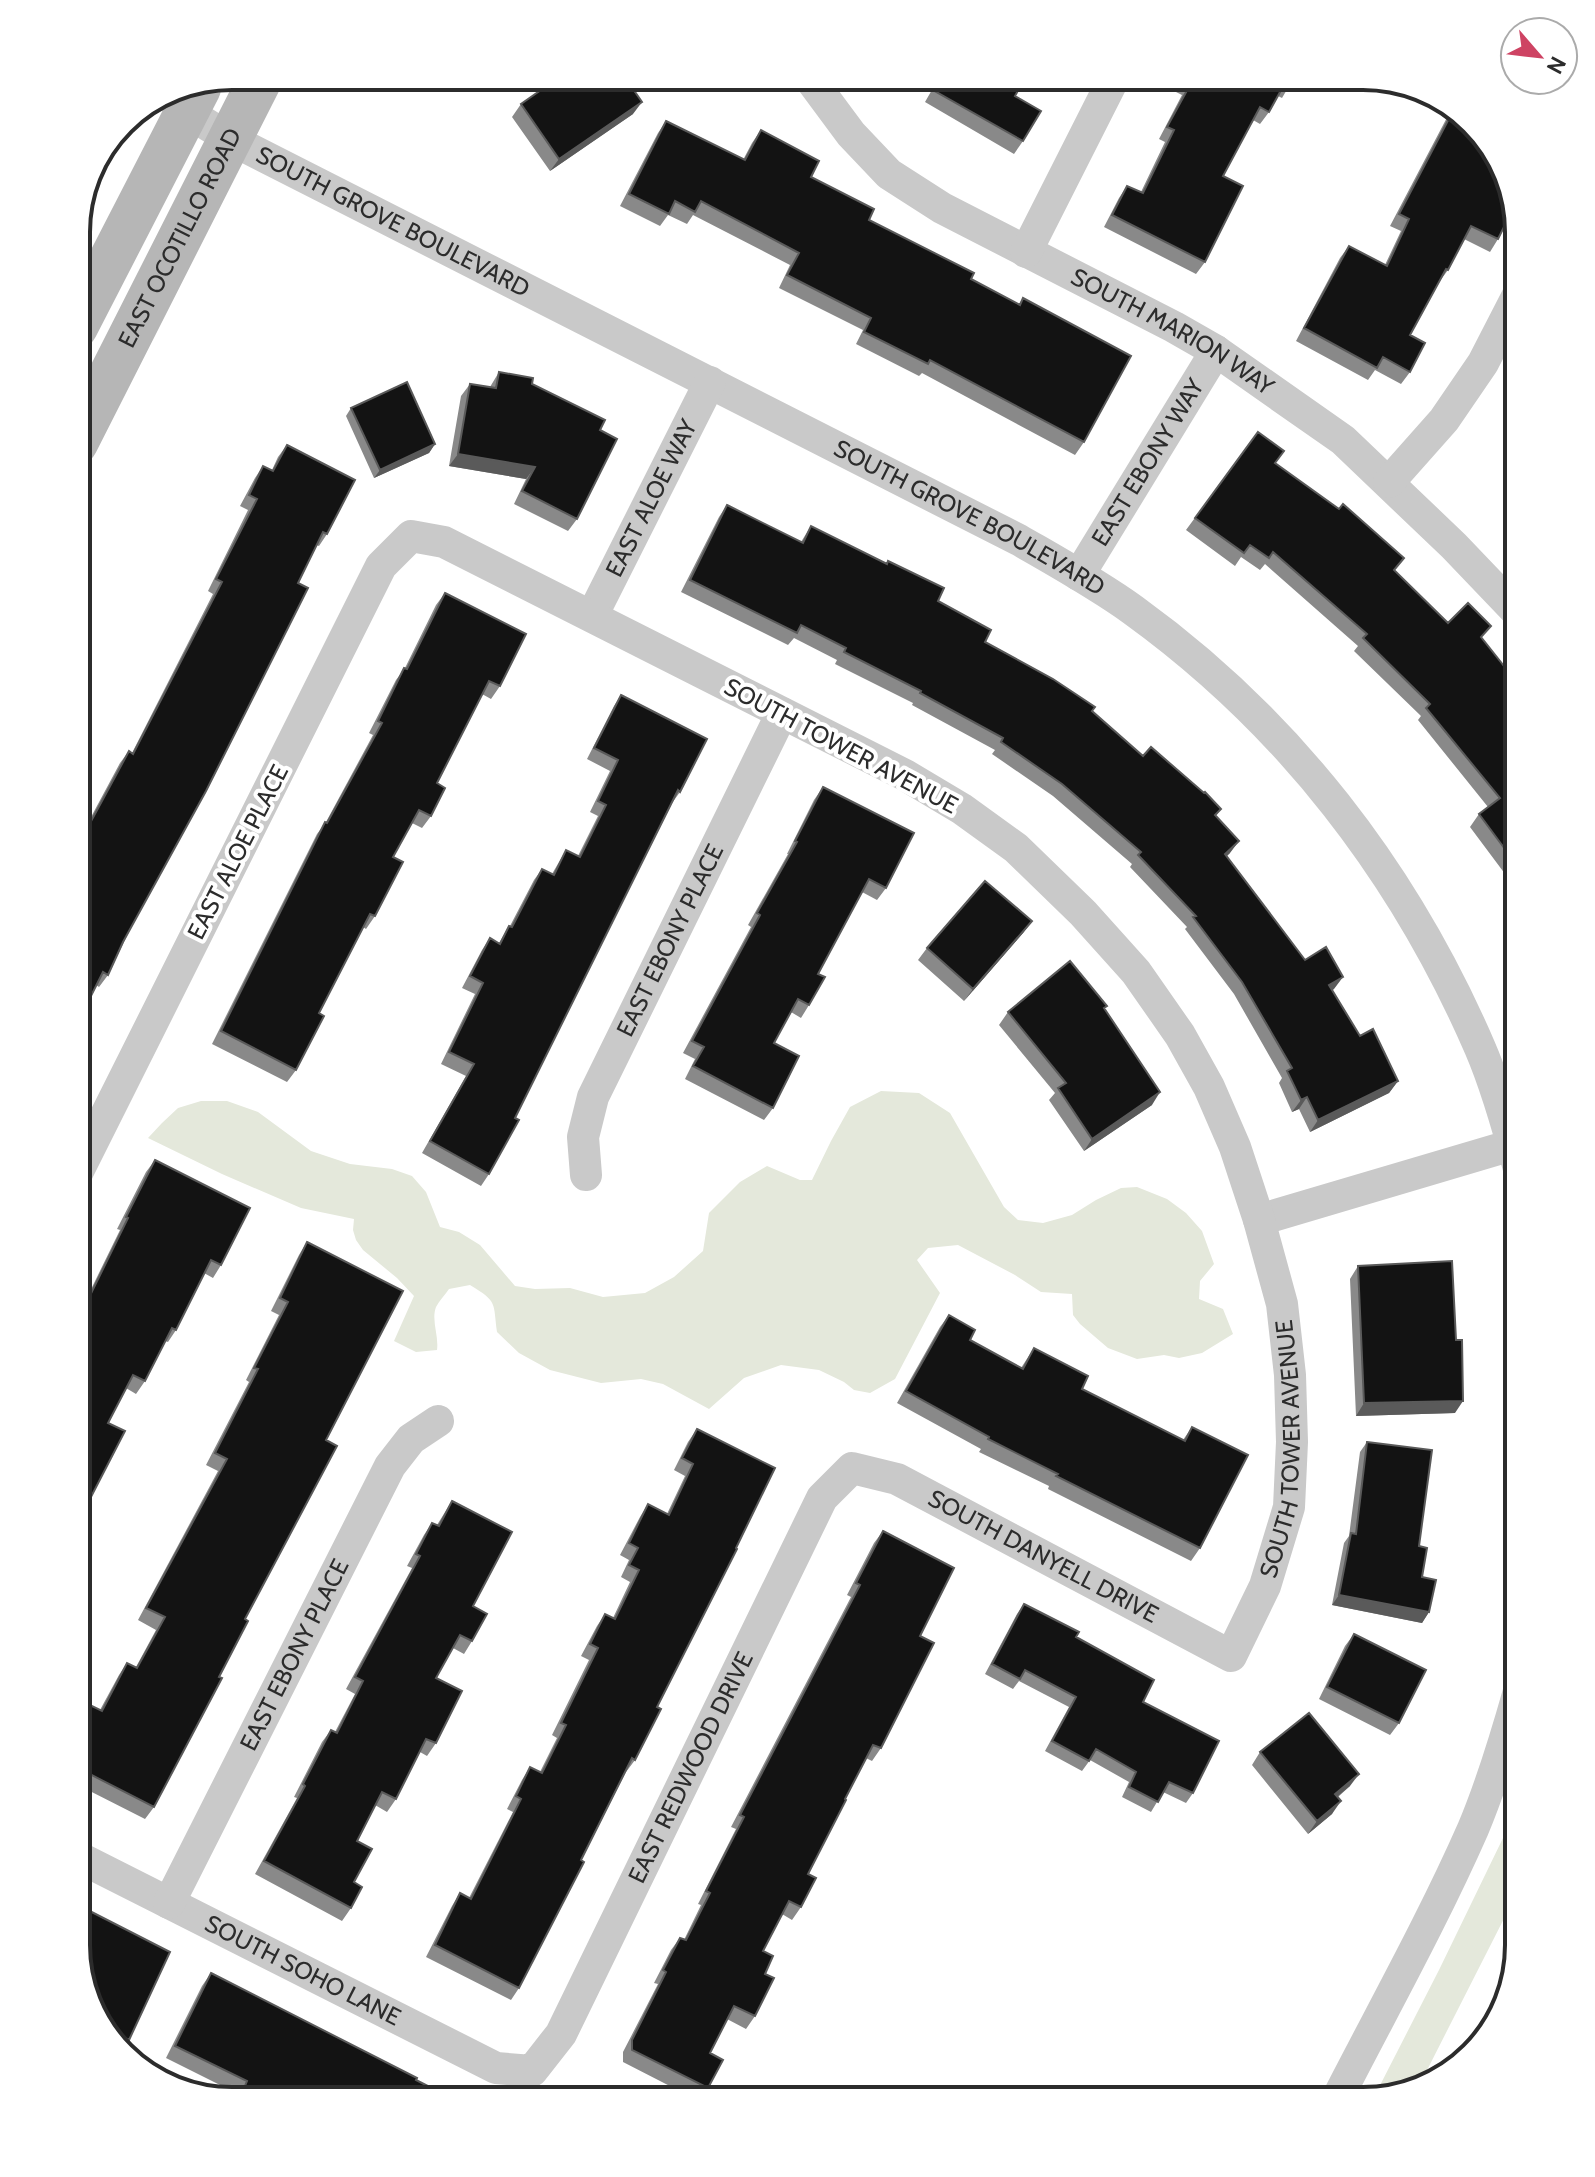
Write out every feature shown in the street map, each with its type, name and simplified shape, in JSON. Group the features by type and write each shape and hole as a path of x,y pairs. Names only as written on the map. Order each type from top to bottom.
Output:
{"main road":[{"name":"EAST OCOTILLO ROAD","path":"90,415 255,90"},
{"path":"90,296 177,102"}],"street":[{"name":"SOUTH MARION WAY","path":"818,90 851,134 889,174 942,208 1216,351 1343,440 1505,599"},
{"path":"1026,252 1108,90"},
{"name":"SOUTH GROVE BOULEVARD","path":"177,102 230,139 1019,540 1132,609 1197,661 1261,720 1350,820 1393,883 1436,955 1481,1050 1505,1118"},
{"path":"1389,482 1444,420 1483,363 1505,320"},
{"name":"EAST EBONY WAY","path":"1079,575 1216,351"},
{"name":"EAST ALOE WAY","path":"592,616 710,382"},
{"name":"SOUTH TOWER AVENUE","path":"411,536 444,542 905,775 962,809 1016,848 1083,913 1136,972 1180,1035 1209,1087 1230,1135 1259,1220 1282,1304 1292,1442 1289,1507 1265,1586 1231,1656"},
{"name":"EAST ALOE PLACE","path":"90,1147 381,566 411,536"},
{"name":"EAST EBONY PLACE","path":"586,1175 583,1137 593,1097 782,713"},
{"path":"1259,1220 1505,1155"},
{"name":"EAST EBONY PLACE","path":"169,1903 390,1466 411,1439 438,1421"},
{"name":"SOUTH DANYELL DRIVE","path":"852,1468 897,1479 1231,1656"},
{"name":"EAST REDWOOD DRIVE","path":"532,2071 561,2034 822,1498 852,1468"},
{"path":"1343,2087 1505,1767"},
{"name":"SOUTH SOHO LANE","path":"90,1863 496,2068 532,2071"}],"shaded area":[{"path":"881,1091 919,1093 950,1113 1004,1207 1018,1220 1043,1223 1072,1215 1121,1188 1137,1187 1167,1199 1186,1213 1202,1231 1214,1264 1200,1281 1199,1299 1223,1309 1233,1334 1202,1353 1179,1358 1164,1355 1137,1359 1108,1348 1080,1324 1073,1315 1072,1294 1041,1292 958,1245 928,1248 917,1260 940,1293 895,1379 870,1393 854,1390 819,1370 781,1365 744,1378 709,1409 663,1384 641,1379 601,1383 550,1370 519,1353 497,1332 490,1299 470,1285 449,1289 436,1307 437,1350 416,1352 394,1341 414,1296 363,1250 353,1230 354,1219 301,1208 148,1138 178,1108 201,1101 227,1101 258,1112 311,1151 350,1164 392,1169 412,1176 426,1192 440,1227 459,1232 480,1245 515,1286 570,1288 603,1297 645,1293 674,1277 703,1251 709,1213 740,1182 767,1166 800,1180 812,1180 850,1107"},
{"path":"1505,1834 1505,1917 1426,2072 1380,2086"}],"building":[{"path":"541,90 634,90 642,102 559,159 521,104"},
{"path":"933,90 1018,90 1015,96 1041,111 1023,141"},
{"path":"1187,90 1281,90 1269,112 1260,107 1223,176 1243,186 1205,262 1112,215 1127,186 1143,193 1174,130 1167,127"},
{"path":"1449,118 1464,131 1486,161 1500,195 1505,226 1498,239 1471,226 1410,335 1425,343 1410,372 1383,357 1377,368 1304,328 1349,246 1387,266 1409,219 1399,214"},
{"path":"666,121 745,160 761,130 819,161 811,177 874,209 869,220 974,273 971,279 1020,305 1023,298 1131,356 1084,442 930,360 928,364 864,332 871,318 787,275 799,253 701,201 695,212 675,201 669,214 629,194"},
{"path":"499,372 533,378 532,384 605,420 600,430 617,439 577,519 522,491 535,467 458,454 470,384 496,388"},
{"path":"407,382 435,444 380,470 351,408"},
{"path":"1258,432 1284,451 1275,463 1339,509 1343,504 1404,558 1394,570 1448,623 1468,603 1491,626 1481,637 1505,667 1505,849 1479,814 1500,798 1426,708 1430,704 1363,638 1367,634 1273,552 1269,558 1250,545 1244,553 1195,518"},
{"path":"287,445 355,480 327,534 323,532 298,583 308,588 206,791 108,975 103,972 91,996 90,823 129,751 133,754 222,582 216,579 257,499 249,495 263,466 273,471"},
{"path":"727,505 803,543 811,526 944,588 938,601 991,630 985,642 1053,679 1095,707 1092,711 1143,756 1151,747 1205,792 1221,809 1215,815 1239,841 1225,854 1305,960 1326,947 1343,977 1329,985 1360,1036 1373,1029 1398,1081 1318,1120 1307,1097 1301,1100 1287,1071 1292,1068 1242,982 1193,917 1196,916 1138,855 1141,852 1062,784 1001,742 1003,738 844,652 846,648 801,625 797,633 690,580"},
{"path":"445,593 526,634 500,686 489,681 437,783 445,788 431,816 419,810 393,857 403,862 375,916 370,914 319,1013 324,1016 296,1070 221,1031 325,822 382,723 378,721"},
{"path":"621,695 707,739 680,792 678,790 515,1118 519,1120 489,1174 430,1141 474,1064 449,1052 483,983 470,976 490,938 500,944 542,869 554,875 566,850 580,857 606,805 598,801 618,760 594,748"},
{"path":"823,787 914,833 886,888 869,879 818,974 825,977 809,1005 798,999 774,1043 799,1056 773,1108 693,1066 704,1047 692,1041 760,915 757,913 797,842"},
{"path":"985,881 1032,921 973,989 927,948"},
{"path":"1070,961 1107,1006 1104,1008 1160,1092 1092,1139 1058,1088 1066,1083 1008,1012"},
{"path":"155,1160 250,1208 221,1265 211,1260 176,1330 172,1328 145,1381 133,1375 108,1423 125,1431 90,1499 90,1295"},
{"path":"307,1242 403,1291 326,1440 337,1446 245,1619 248,1621 219,1677 222,1678 154,1807 90,1774 90,1705 102,1711 127,1663 137,1668 165,1617 146,1608 227,1459 215,1453 288,1302 280,1298"},
{"path":"1452,1261 1456,1340 1462,1340 1463,1401 1364,1403 1358,1266"},
{"path":"949,1315 975,1330 970,1340 1023,1369 1034,1348 1088,1376 1082,1389 1185,1441 1192,1427 1248,1455 1200,1548 1056,1476 1058,1474 988,1439 906,1391"},
{"path":"697,1429 775,1468 657,1707 661,1709 635,1760 632,1758 581,1860 584,1862 519,1988 435,1945 460,1893 471,1899 521,1799 516,1796 530,1767 542,1773 566,1725 561,1723 598,1648 590,1644 605,1614 615,1619 639,1570 629,1565 638,1548 629,1543 648,1504 669,1515 693,1464 682,1458"},
{"path":"1367,1442 1432,1450 1419,1546 1427,1548 1422,1577 1436,1580 1429,1612 1339,1595 1351,1533 1356,1534"},
{"path":"452,1501 512,1532 473,1606 487,1614 472,1641 460,1635 436,1678 462,1691 436,1743 426,1739 396,1799 382,1792 357,1841 372,1849 354,1882 362,1887 351,1908 264,1861 331,1730 337,1733 363,1681 355,1677 420,1556 416,1554 432,1523 439,1526"},
{"path":"883,1531 954,1568 920,1636 934,1643 881,1748 873,1745 845,1799 808,1874 816,1878 801,1907 789,1901 763,1951 773,1956 765,1974 774,1978 755,2016 734,2006 710,2053 723,2060 706,2087 632,2050 632,2040 666,1972 663,1970 680,1938 686,1940 710,1893 706,1891 744,1817 740,1815 860,1585 856,1583"},
{"path":"1024,1604 1079,1632 1076,1637 1154,1680 1143,1702 1219,1741 1193,1793 1169,1782 1158,1802 1129,1787 1136,1772 1096,1749 1089,1761 1052,1741 1076,1697 1025,1670 1020,1679 992,1664"},
{"path":"1354,1634 1426,1670 1399,1723 1327,1687"},
{"path":"1309,1713 1359,1774 1335,1794 1341,1801 1317,1821 1260,1752"},
{"path":"90,1911 170,1952 129,2040 119,2032 109,2016 95,1982 91,1964"},
{"path":"211,1973 430,2087 247,2087 247,2081 175,2046"}]}
